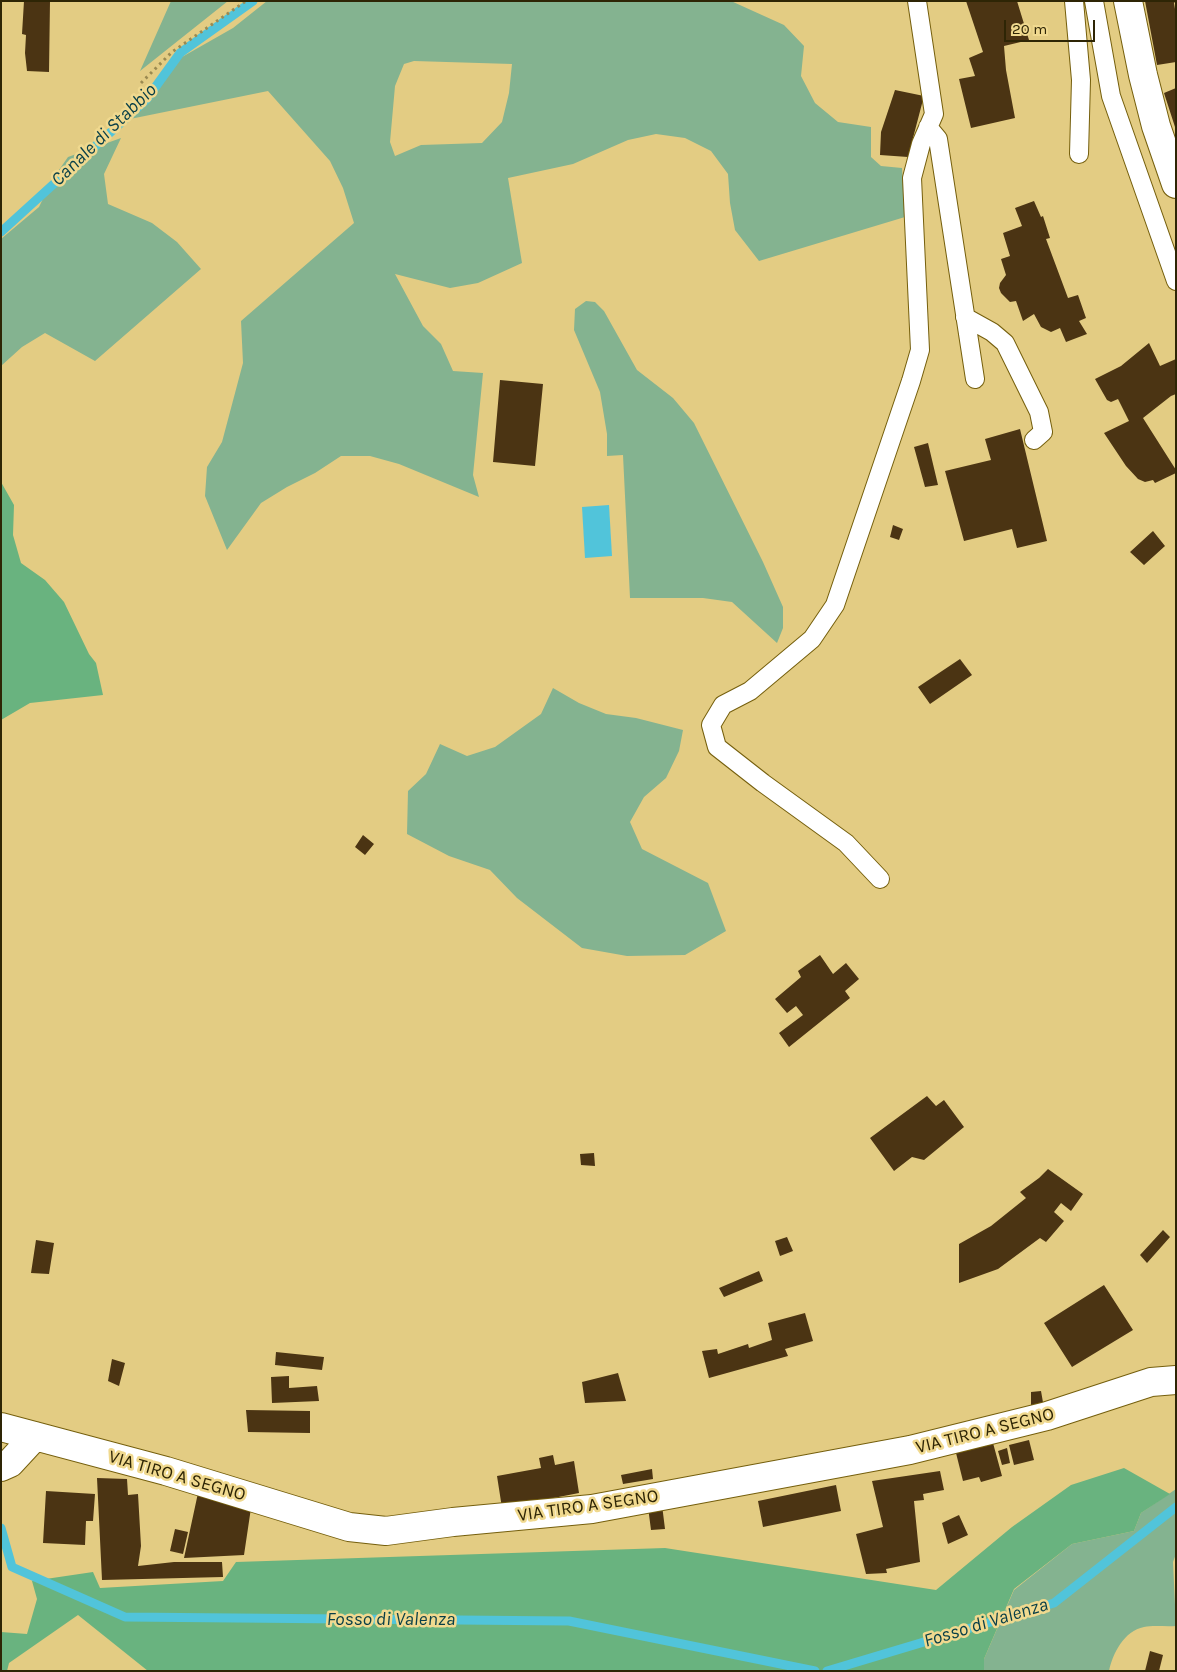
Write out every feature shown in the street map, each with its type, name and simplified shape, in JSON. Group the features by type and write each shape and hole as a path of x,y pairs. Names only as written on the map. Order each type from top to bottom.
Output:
{"street":[{"path":"1128,1 1143,75 1156,126 1176,184"},
{"name":"VIA TIRO A SEGNO","path":"1,1427 166,1470 349,1527 386,1531 453,1522 592,1509 910,1450 1047,1416 1151,1382 1176,1380"},
{"path":"6,1465 35,1436"}],"lane":[{"path":"880,879 846,843 717,747 711,725 724,705 750,691 812,640 835,605 920,350 912,178 921,144 934,114 917,1"},
{"path":"1074,1 1080,80 1079,154"},
{"path":"1094,1 1111,96 1176,281"},
{"path":"928,127 938,139 975,379"},
{"path":"965,317 992,332 1005,343 1039,412 1043,432 1034,440"}],"path":[{"path":"141,83 172,52 246,1"}],"green space":[{"path":"171,1 228,1 140,71"},
{"path":"267,1 731,1 784,25 804,46 801,76 815,103 838,122 871,127 871,157 881,166 902,168 905,217 759,261 735,230 730,203 728,174 711,151 685,138 656,134 628,140 573,164 508,178 522,263 478,283 450,288 395,274 423,326 441,344 453,371 483,373 473,475 479,497 399,464 370,456 341,456 261,503 227,550 205,496 207,467 222,442 243,363 241,321 354,223 343,188 330,161 268,91 130,119 164,80 175,61 233,28","holes":["414,61 512,64 509,93 502,122 482,143 421,145 395,156 390,142 395,86 404,64"]},
{"path":"121,138 104,174 108,204 152,223 177,242 201,269 95,361 45,333 22,347 1,366 1,239 39,207 52,180 68,157"},
{"path":"586,301 595,302 604,311 637,370 673,398 694,423 763,562 783,607 783,628 777,643 732,602 703,598 630,598 623,455 607,456 607,434 600,392 574,330 575,309"},
{"path":"1,482 14,505 13,535 21,563 45,580 64,602 89,654 96,663 103,695 30,703 1,720"},
{"path":"553,688 579,703 606,714 636,718 683,730 679,751 666,778 644,797 630,822 642,849 708,883 726,931 685,955 627,956 582,948 517,898 490,870 449,856 407,834 408,791 426,774 440,744 467,756 495,747 541,714"},
{"path":"1124,1468 1170,1494 1141,1513 1134,1531 1072,1544 1014,1589 984,1659 984,1671 148,1671 78,1615 9,1663 7,1671 1,1671 1,1632 27,1634 37,1599 32,1581 93,1572 100,1588 223,1581 236,1562 665,1548 936,1590 1012,1527 1071,1485"},
{"path":"1176,1489 1176,1554 1173,1562 1176,1626 1144,1627 1131,1633 1120,1644 1113,1657 1109,1671 984,1671 984,1659 1014,1590 1072,1544 1134,1531 1141,1513"}],"water":[{"path":"609,505 612,556 585,558 582,507"}],"building":[{"path":"24,1 50,1 49,72 27,71 26,35 22,34"},
{"path":"966,1 1017,1 1029,40 1004,46 1006,70 1015,118 971,128 959,79 975,76 969,58 983,52"},
{"path":"1145,1 1176,1 1174,3 1176,15 1176,62 1157,65"},
{"path":"1176,88 1176,127 1175,127 1164,93"},
{"path":"895,90 924,96 908,157 880,155 881,132"},
{"path":"1034,201 1041,217 1043,216 1050,238 1046,239 1068,298 1078,295 1086,318 1079,321 1087,334 1066,342 1060,328 1051,332 1041,327 1034,314 1023,321 1016,301 1010,302 1001,293 999,288 1006,275 1001,259 1010,256 1003,233 1022,226 1015,208"},
{"path":"1149,343 1160,366 1176,359 1176,394 1143,418 1176,470 1176,473 1155,483 1153,480 1145,482 1138,479 1126,466 1104,433 1129,421 1118,399 1111,402 1107,400 1095,379 1121,366"},
{"path":"500,380 543,384 535,466 493,462"},
{"path":"1020,429 1047,541 1017,548 1012,529 964,541 945,471 991,460 985,439"},
{"path":"928,443 938,485 925,487 914,447"},
{"path":"893,525 903,529 899,540 890,537"},
{"path":"1153,531 1165,546 1144,565 1130,552"},
{"path":"960,659 972,675 930,704 918,687"},
{"path":"363,835 374,844 365,855 355,847"},
{"path":"820,955 833,974 846,963 859,979 845,991 850,998 789,1047 779,1033 803,1015 796,1006 787,1013 775,999 801,977 798,971"},
{"path":"927,1096 936,1106 944,1100 964,1127 924,1160 912,1157 894,1171 870,1138"},
{"path":"594,1153 595,1166 581,1165 580,1154"},
{"path":"1048,1169 1083,1194 1071,1211 1061,1203 1054,1212 1064,1221 1046,1242 1040,1238 998,1269 959,1283 959,1244 991,1226 1026,1198 1020,1192"},
{"path":"1163,1230 1170,1237 1147,1263 1140,1255"},
{"path":"787,1237 793,1251 780,1256 775,1241"},
{"path":"36,1240 54,1243 49,1274 31,1273"},
{"path":"759,1271 763,1281 724,1297 719,1288"},
{"path":"1104,1285 1133,1330 1072,1367 1044,1323"},
{"path":"805,1313 813,1341 785,1349 788,1356 709,1378 702,1351 717,1349 718,1354 748,1344 749,1348 772,1340 768,1323"},
{"path":"276,1352 324,1357 322,1370 275,1365"},
{"path":"112,1359 125,1363 119,1386 108,1381"},
{"path":"618,1373 626,1401 585,1403 582,1382"},
{"path":"289,1376 289,1388 317,1386 319,1401 272,1403 271,1377"},
{"path":"1041,1391 1044,1408 1031,1407 1031,1392"},
{"path":"246,1410 310,1411 310,1433 248,1432"},
{"path":"1029,1440 1034,1460 1014,1465 1009,1445"},
{"path":"993,1443 1002,1476 981,1482 979,1477 963,1481 956,1453"},
{"path":"1007,1448 1010,1463 1002,1465 998,1451"},
{"path":"553,1455 555,1465 574,1461 579,1493 502,1508 497,1476 541,1468 539,1458"},
{"path":"652,1469 653,1479 623,1484 621,1475"},
{"path":"940,1471 944,1490 923,1494 924,1500 914,1501 920,1562 886,1569 887,1573 866,1574 856,1534 883,1527 872,1481"},
{"path":"97,1478 127,1479 128,1495 138,1494 141,1546 138,1566 174,1562 222,1562 223,1577 102,1580"},
{"path":"836,1485 841,1511 763,1527 758,1501"},
{"path":"46,1491 95,1494 93,1521 86,1521 85,1545 43,1543"},
{"path":"198,1493 251,1508 244,1555 184,1558"},
{"path":"662,1505 665,1529 651,1530 648,1507"},
{"path":"959,1515 968,1535 948,1544 942,1523"},
{"path":"175,1529 188,1532 183,1554 170,1551"},
{"path":"1150,1651 1163,1655 1159,1671 1145,1671"}],"waterway":[{"name":"Canale di Stabbio","path":"1,232 146,100 180,53 253,1"},
{"name":"Fosso di Valenza","path":"827,1671 1054,1603 1176,1507"},
{"name":"Fosso di Valenza","path":"1,1528 12,1567 125,1617 569,1621 815,1671"}]}
